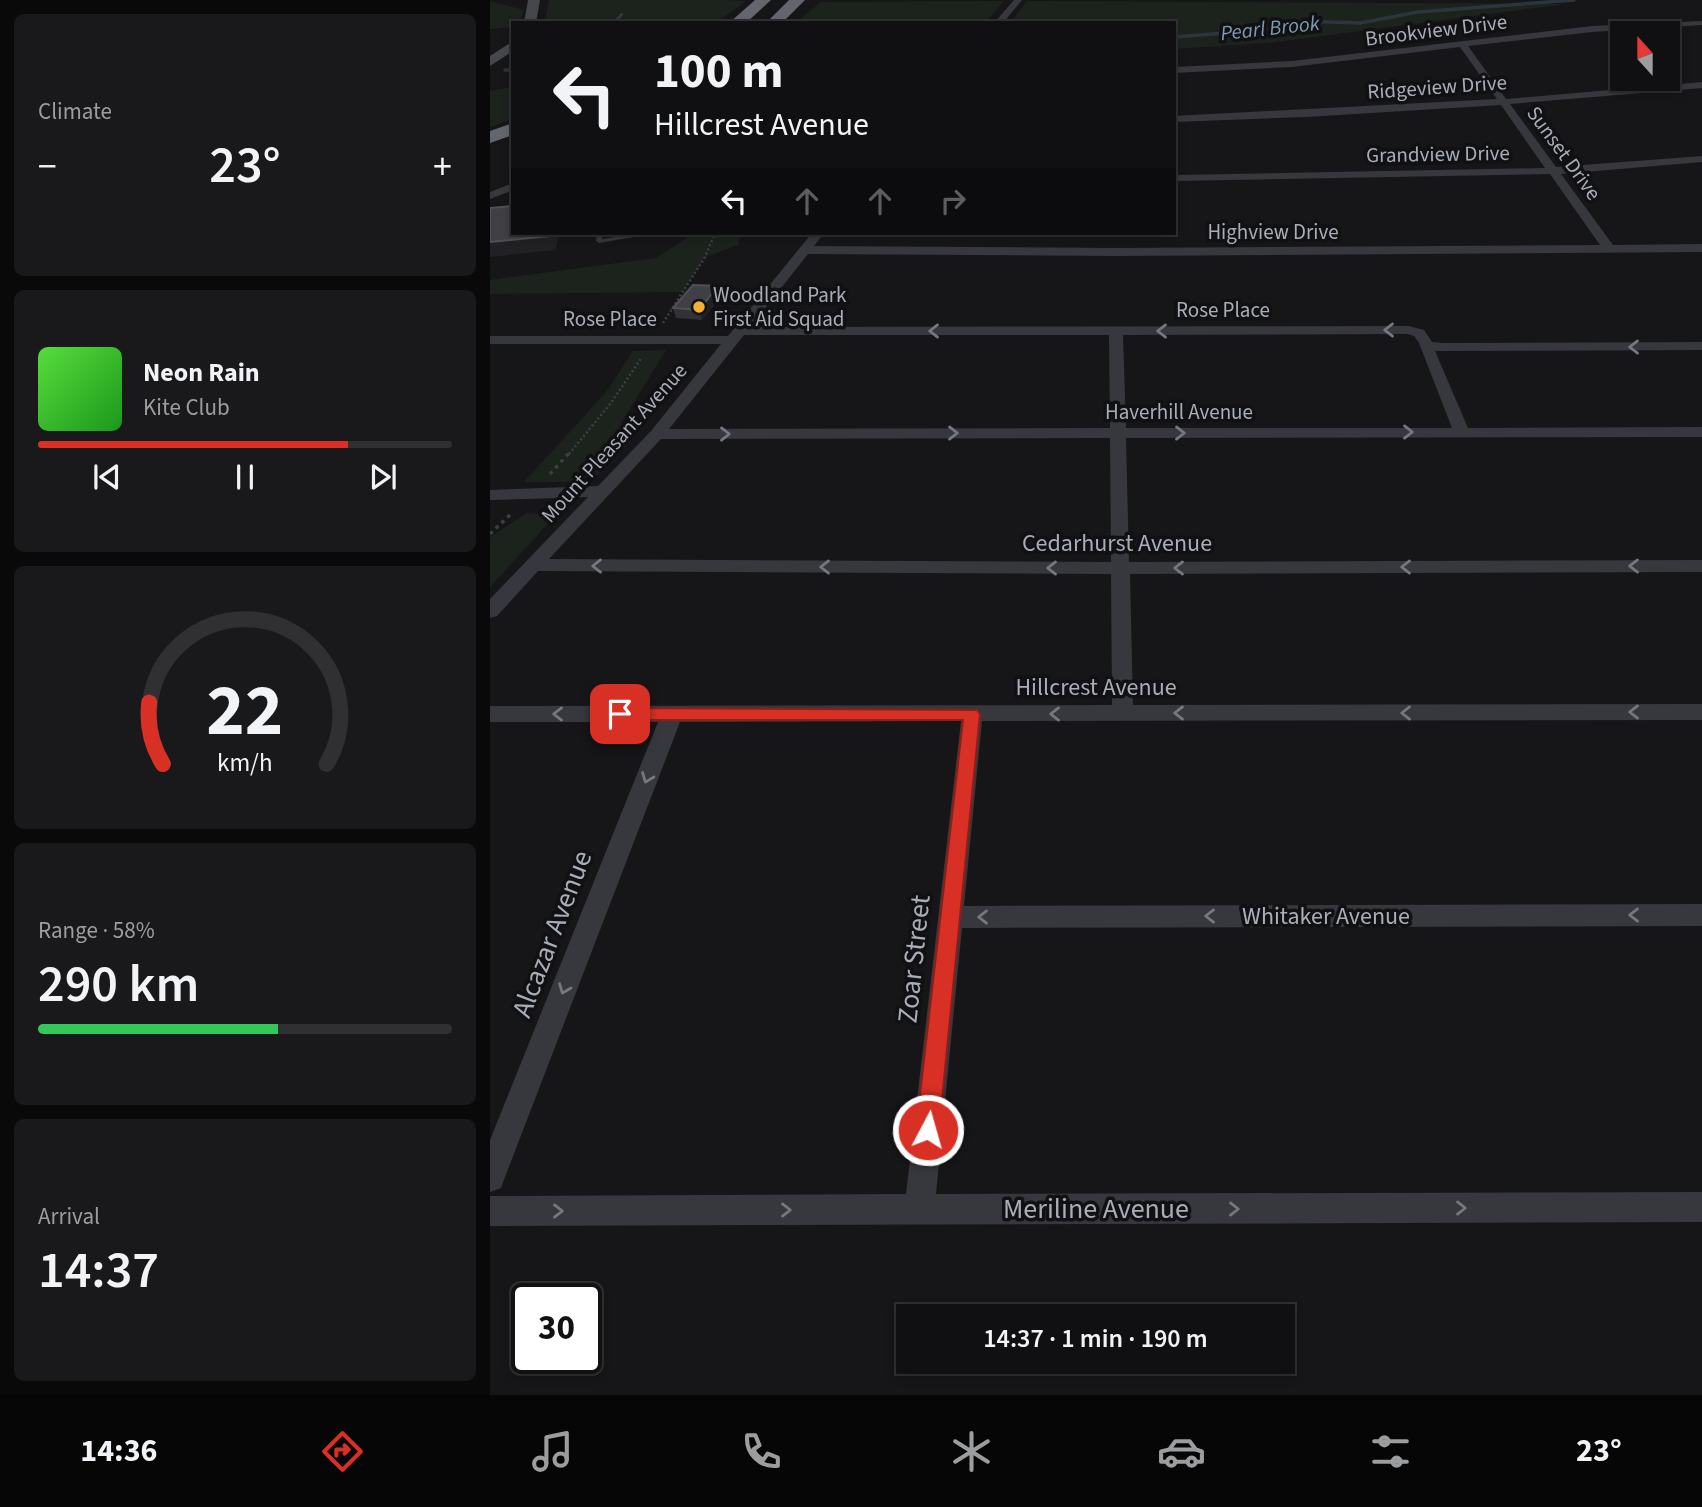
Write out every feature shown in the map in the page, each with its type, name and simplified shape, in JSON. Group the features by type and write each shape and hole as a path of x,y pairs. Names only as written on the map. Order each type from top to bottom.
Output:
{"highway":[{"path":"738,21 764,0"},
{"path":"775,21 798,0"},
{"path":"490,137 511,130"},
{"path":"490,156 511,149"}],"main road":[{"path":"530,21 534,0"},
{"path":"490,62 511,46"}],"street":[{"path":"1000,21 1018,0"},
{"name":"Brookview Drive","path":"1176,70 1292,64 1592,29 1702,23"},
{"name":"Sunset Drive","path":"1462,44 1611,250"},
{"name":"Ridgeview Drive","path":"1176,119 1294,116 1702,85"},
{"name":"Grandview Drive","path":"1176,178 1554,171 1702,159"},
{"path":"490,196 511,187"},
{"name":"Mount Pleasant Avenue","path":"490,611 657,434 816,235"},
{"name":"Highview Drive","path":"803,250 1116,247 1611,250 1702,248"},
{"name":"Rose Place","path":"490,340 652,340 734,336 1116,331 1409,330 1419,333 1425,344 1443,348 1702,346"},
{"path":"1116,331 1123,713"},
{"path":"1425,344 1462,432"},
{"name":"Haverhill Avenue","path":"657,434 1702,432"},
{"path":"490,495 602,491"},
{"name":"Cedarhurst Avenue","path":"532,565 1121,568 1702,566"},
{"name":"Hillcrest Avenue","path":"490,714 1702,712"},
{"name":"Alcazar Avenue","path":"490,1177 672,714"},
{"name":"Zoar Street","path":"919,1210 972,714"},
{"name":"Whitaker Avenue","path":"950,917 1702,915"},
{"name":"Meriline Avenue","path":"490,1211 1702,1208"}],"lane":[{"path":"616,21 622,15"},
{"path":"600,235 598,241 640,235"}],"path":[{"path":"490,534 581,440 629,378 705,257 714,235"}],"shaded area":[{"path":"549,0 746,1 719,21 545,21"},
{"path":"490,1 524,10 520,21 511,21 511,27 490,29"},
{"path":"1004,1 987,21 798,21 821,2"},
{"path":"1027,1 1567,4 1268,43 1176,49 1176,21 1012,21"},
{"path":"511,87 511,120 490,127 490,91"},
{"path":"691,235 740,235 738,245 705,257 683,292 490,294 490,280 656,258"},
{"path":"666,350 621,423 631,441 591,482 524,482 607,391 633,351"},
{"path":"527,513 555,516 490,587 490,537"}],"building":[{"path":"511,206 511,235 550,236 490,242 490,208"},
{"path":"693,285 718,286 699,310 673,308"}],"waterway":[{"name":"Pearl Brook","path":"1176,37 1264,30 1298,21 1360,23 1418,12 1574,0"},
{"name":"Pearl Brook","path":"505,70 511,70"}],"place":[{"name":"Woodland Park First Aid Squad","path":"699,307"}],"route":[{"path":"620,714 972,714 928,1130"}]}
